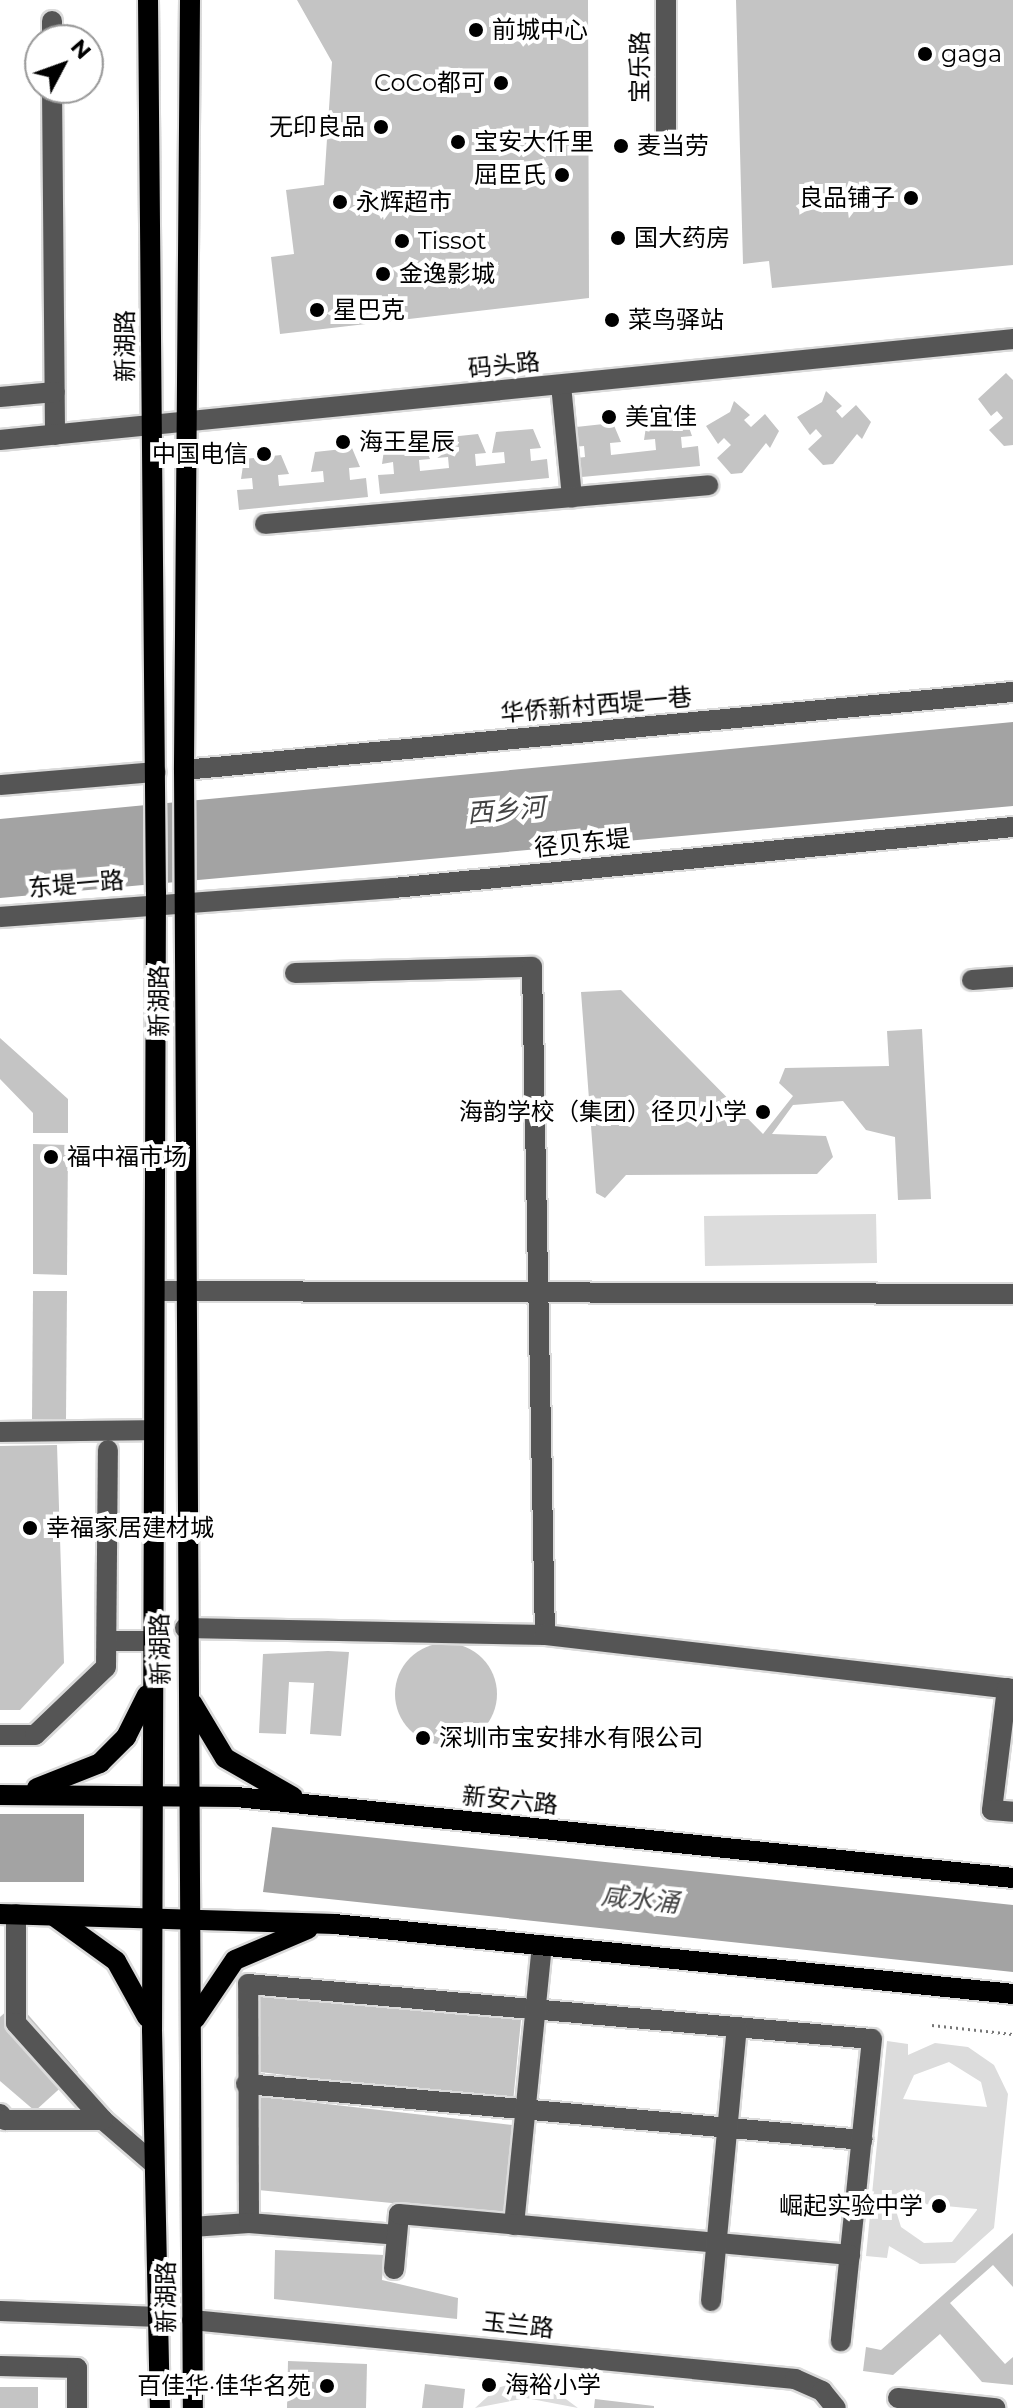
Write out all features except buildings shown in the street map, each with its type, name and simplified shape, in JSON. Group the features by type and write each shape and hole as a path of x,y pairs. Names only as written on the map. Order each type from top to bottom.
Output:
{"main road":[{"path":"184,777 190,422 191,3"},
{"name":"新湖路","path":"145,6 156,897 151,1915 160,2408"},
{"name":"新湖路","path":"184,777 185,1628 190,1795 193,2408"},
{"path":"3,1795 100,1763 137,1721 151,1680"},
{"path":"186,1685 204,1732 225,1758 311,1805"},
{"name":"新安六路","path":"3,1795 190,1795 1013,1878"},
{"path":"8,1914 151,1915 335,1924 1013,1994"},
{"path":"52,1915 116,1961 152,2030"},
{"path":"191,2030 211,1986 235,1960 268,1940 335,1924"}],"street":[{"name":"宝乐路","path":"666,0 666,134"},
{"path":"52,104 55,435"},
{"name":"码头路","path":"0,440 1013,339"},
{"path":"561,385 572,497"},
{"path":"0,397 55,392"},
{"path":"265,524 708,485"},
{"name":"华侨新村西堤一巷","path":"184,777 1013,692"},
{"path":"0,785 155,780"},
{"name":"径贝东堤","path":"156,897 394,888 1013,827"},
{"name":"东堤一路","path":"0,917 156,897"},
{"path":"295,973 532,967 542,1295 545,1635"},
{"path":"972,980 1013,977"},
{"path":"156,1291 542,1295 1013,1294"},
{"path":"0,1432 154,1430"},
{"path":"0,1735 35,1735 106,1667 108,1450"},
{"path":"185,1628 545,1635 1010,1689 992,1810 1013,1812"},
{"path":"107,1641 150,1641"},
{"path":"8,1914 16,2023 103,2120 154,2164"},
{"path":"514,2225 542,1945"},
{"path":"249,2223 246,2084 248,1984 872,2039 841,2341"},
{"path":"0,2008 16,1994"},
{"path":"711,2301 737,2027"},
{"path":"246,2084 862,2140"},
{"path":"0,2114 5,2120 103,2120"},
{"path":"394,2269 399,2214 850,2255"},
{"path":"192,2227 249,2223 397,2235"},
{"path":"0,2311 159,2317"},
{"name":"玉兰路","path":"192,2320 795,2379 835,2404"},
{"path":"0,2366 77,2368 77,2408"},
{"path":"898,2398 995,2408"}],"path":[{"path":"932,2025 1013,2034"}],"shaded area":[{"path":"876,1214 877,1263 705,1266 704,1216"},
{"path":"887,2041 908,2044 908,2055 935,2043 968,2047 994,2065 1008,2094 994,2228 955,2263 920,2264 889,2246 887,2258 866,2256","holes":["949,2062 981,2082 987,2107 903,2099 914,2075","893,2201 977,2209 977,2210 952,2242 924,2243 901,2227"]},
{"path":"522,2381 547,2385 578,2408 526,2398 475,2408 497,2388"}],"water":[{"name":"西乡河","path":"1013,722 1013,806 0,898 0,819"},
{"path":"0,1814 84,1814 84,1882 0,1882"},
{"name":"咸水涌","path":"272,1827 1013,1905 1013,1972 263,1892"}],"place":[{"name":"前城中心","path":"476,30"},
{"name":"gaga","path":"925,54"},
{"name":"CoCo都可","path":"501,83"},
{"name":"无印良品","path":"381,127"},
{"name":"宝安大仟里","path":"458,142"},
{"name":"麦当劳","path":"621,146"},
{"name":"屈臣氏","path":"562,175"},
{"name":"良品铺子","path":"911,198"},
{"name":"永辉超市","path":"340,202"},
{"name":"国大药房","path":"618,238"},
{"name":"Tissot","path":"402,241"},
{"name":"金逸影城","path":"383,274"},
{"name":"星巴克","path":"317,310"},
{"name":"菜鸟驿站","path":"612,320"},
{"name":"美宜佳","path":"609,417"},
{"name":"海王星辰","path":"343,442"},
{"name":"中国电信","path":"264,454"},
{"name":"海韵学校（集团）径贝小学","path":"763,1112"},
{"name":"福中福市场","path":"51,1157"},
{"name":"幸福家居建材城","path":"30,1528"},
{"name":"深圳市宝安排水有限公司","path":"423,1738"},
{"name":"崛起实验中学","path":"939,2206"},
{"name":"海裕小学","path":"489,2385"},
{"name":"百佳华·佳华名苑","path":"327,2386"}]}
